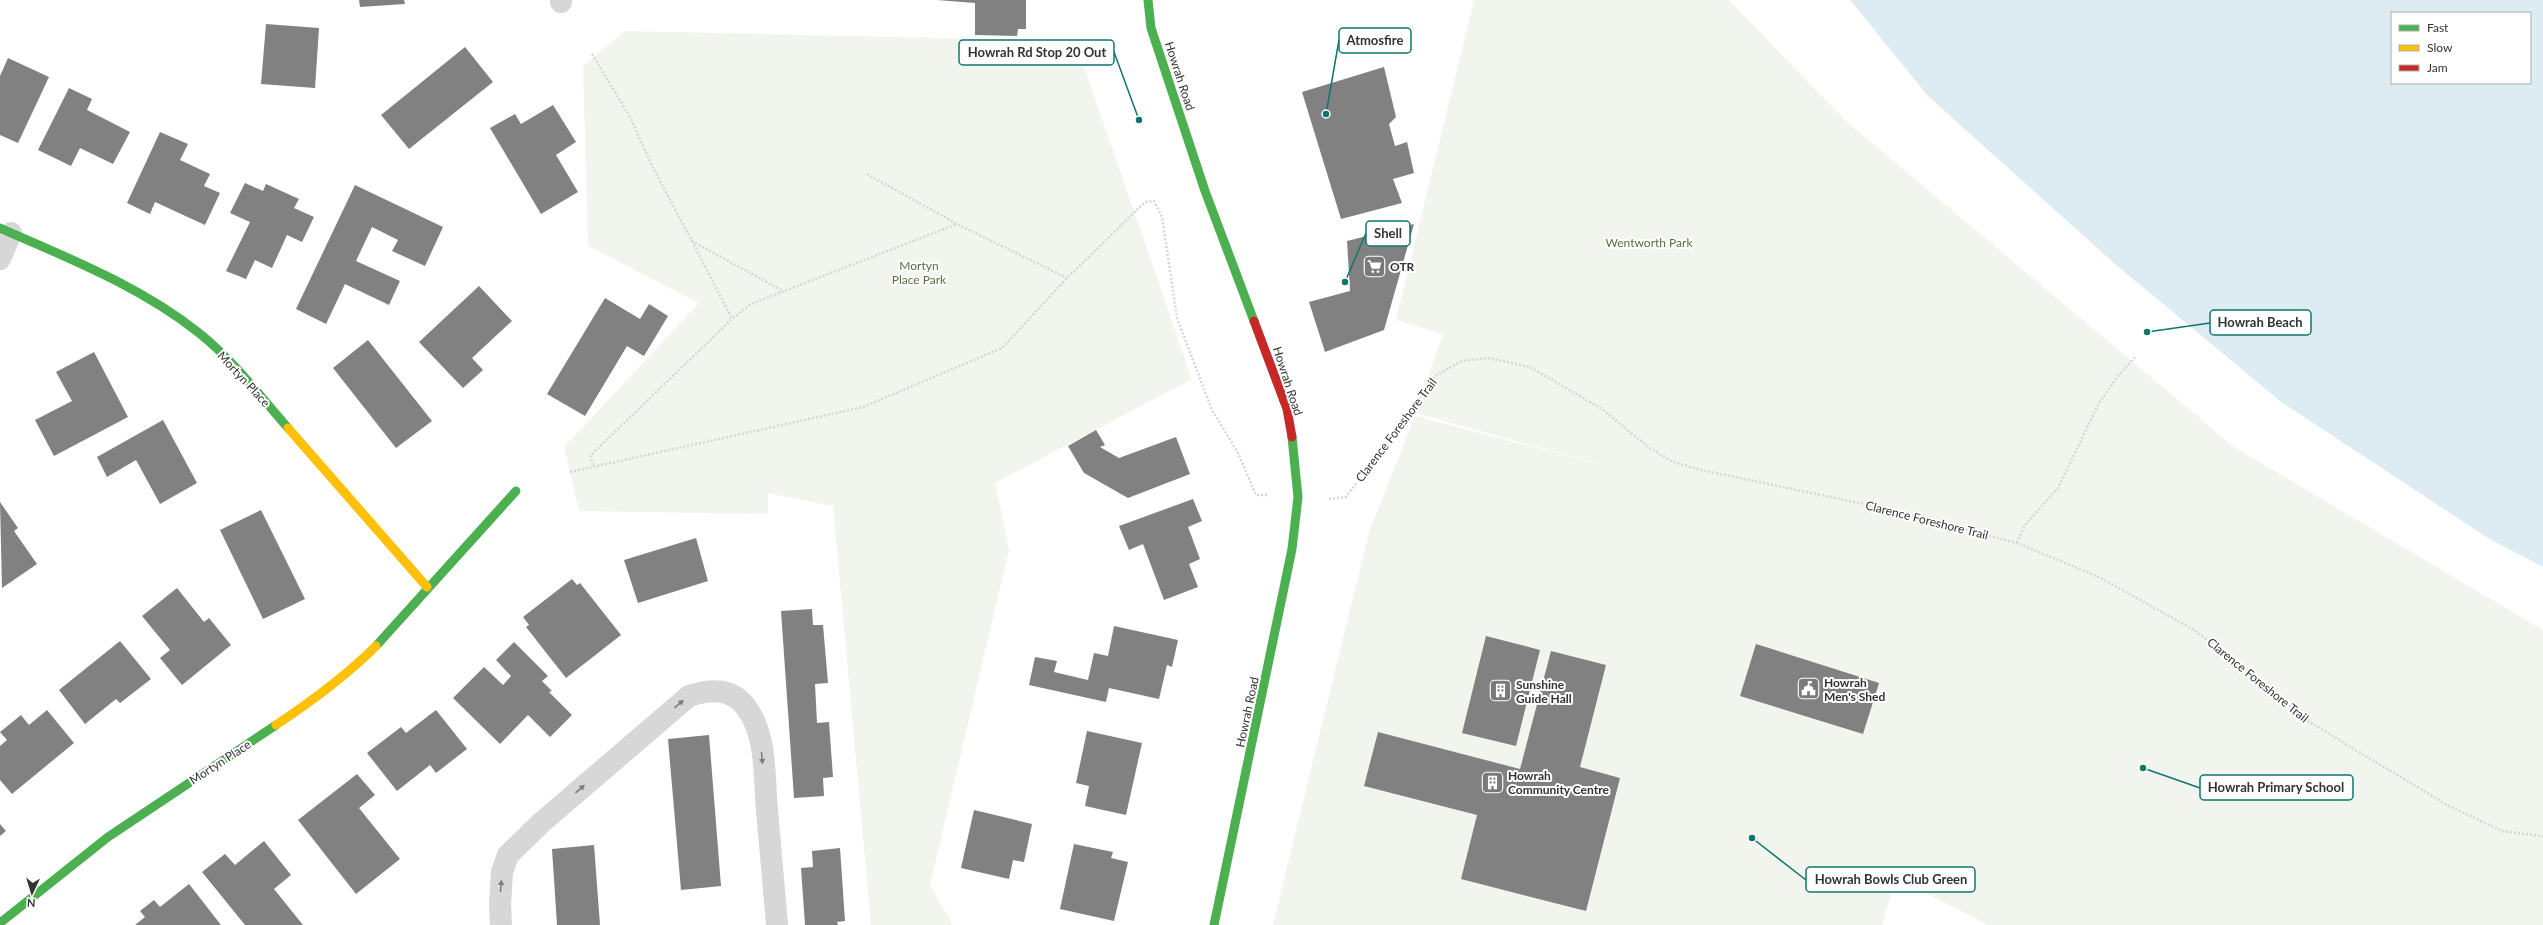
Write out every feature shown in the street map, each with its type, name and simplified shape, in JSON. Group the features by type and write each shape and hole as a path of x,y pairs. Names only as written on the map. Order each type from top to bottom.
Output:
{"street":[{"name":"Howrah Road","path":"1148,0 1153,36 1205,191 1276,375 1287,409 1295,452 1298,497 1292,549 1214,925"},
{"name":"Mortyn Place","path":"0,259 6,231 96,271 152,302 199,333 242,375 427,587"},
{"name":"Mortyn Place","path":"0,923 108,837 317,698 352,670 391,631 427,587 516,491"},
{"path":"501,925 500,904 502,872 508,855 541,823 689,696 707,690 723,691 736,698 747,709 761,741 777,925"}],"path":[{"path":"592,54 630,117 653,168 732,319"},
{"path":"867,174 957,224 1067,278"},
{"path":"570,472 593,465 863,407 1002,348 1067,278 1145,202 1154,201 1162,217 1177,318 1212,410 1238,453 1256,495 1269,495"},
{"path":"593,465 590,456 732,319 751,304 781,290 957,224"},
{"path":"692,241 781,290"},
{"path":"2017,543 2025,526 2058,488 2099,403 2118,376 2135,357"},
{"name":"Clarence Foreshore Trail","path":"1328,500 1346,497 1435,376 1462,361 1488,358 1530,367 1602,408 1647,446 1671,461 1701,470 1888,509 2017,543 2100,577 2194,630 2255,675 2306,720 2447,805 2502,831 2543,836"}],"green space":[{"name":"Wentworth Park","path":"1474,0 1729,0 1848,123 2234,447 2543,630 2543,925 1988,925 1896,878 1882,925 1273,925 1369,532 1415,416 1621,470 1415,413 1443,334 1396,320"},
{"name":"Mortyn Place Park","path":"625,31 1075,41 1192,379 995,483 1009,550 930,885 953,925 871,925 833,506 768,493 768,514 579,511 564,447 699,303 588,246 583,66"}],"shaded area":[{"path":"1850,0 2543,0 2543,567 2488,538 2280,401 2114,263 1928,96"}],"building":[{"path":"359,0 404,0 405,4 360,7"},
{"path":"937,0 1026,0 1026,29 1018,29 1017,36 975,35 975,3"},
{"path":"266,24 319,28 315,88 261,84"},
{"path":"465,47 493,82 409,149 381,115"},
{"path":"8,58 49,77 18,143 0,135 0,76"},
{"path":"1384,67 1396,117 1389,124 1395,146 1407,142 1414,173 1393,179 1402,203 1341,219 1302,92"},
{"path":"69,88 92,99 87,110 130,132 113,164 80,148 71,166 38,150"},
{"path":"553,105 576,142 556,155 578,192 541,214 490,128 515,114 521,124"},
{"path":"160,132 188,144 180,160 210,174 204,186 220,193 205,225 155,202 150,214 127,203"},
{"path":"245,183 263,191 266,184 299,199 294,208 314,217 302,242 287,235 272,268 255,260 246,279 226,271 250,222 230,213"},
{"path":"355,185 443,227 425,266 392,251 398,240 372,227 356,261 400,281 389,305 345,284 326,324 296,309"},
{"path":"1414,224 1384,330 1325,352 1309,302 1350,291 1347,241"},
{"path":"479,286 512,321 472,358 483,370 463,388 419,342"},
{"path":"605,298 640,319 649,304 668,316 644,356 627,346 585,416 547,394"},
{"path":"368,340 432,421 396,448 333,368"},
{"path":"94,352 128,417 54,456 35,420 72,401 56,372"},
{"path":"163,420 197,483 160,504 136,460 107,477 97,457"},
{"path":"1096,430 1105,445 1100,447 1119,458 1176,437 1190,474 1128,498 1084,473 1068,446"},
{"path":"1193,499 1202,521 1188,527 1200,559 1189,564 1198,587 1164,600 1143,544 1129,550 1119,526"},
{"path":"0,502 18,528 14,531 37,564 2,588"},
{"path":"261,510 305,599 263,619 220,530"},
{"path":"696,538 708,581 638,603 624,560"},
{"path":"572,579 577,585 580,583 621,635 566,678 526,627 529,625 523,617"},
{"path":"177,588 204,622 209,618 231,645 182,685 160,658 170,650 142,616"},
{"path":"812,609 813,625 823,625 828,683 815,684 817,723 829,722 833,777 823,778 824,796 794,798 781,611"},
{"path":"1114,626 1178,640 1172,667 1167,665 1159,699 1109,688 1106,702 1029,685 1035,657 1057,661 1054,672 1088,680 1094,653 1108,656"},
{"name":"Sunshine Guide Hall","path":"1486,636 1540,650 1516,746 1462,733"},
{"path":"120,641 151,679 120,703 116,699 85,724 59,690"},
{"path":"514,642 548,676 542,681 552,691 549,692 572,715 550,737 528,715 500,744 453,698 484,667 503,685 511,676 496,660"},
{"name":"Howrah Men's Shed","path":"1756,644 1879,683 1863,734 1740,696"},
{"name":"Howrah Community Centre","path":"1551,651 1606,665 1580,767 1620,778 1586,911 1461,879 1477,815 1364,786 1378,732 1520,769"},
{"path":"47,710 74,743 12,794 0,780 0,746 7,740 0,732 21,715 29,725"},
{"path":"436,710 467,749 436,773 430,765 397,791 367,753 401,727 406,733"},
{"path":"1087,731 1142,743 1126,815 1085,806 1089,786 1076,783"},
{"path":"709,735 721,886 681,890 668,739"},
{"path":"357,774 375,795 359,808 400,859 356,894 298,820"},
{"path":"974,810 1032,824 1024,862 1013,860 1009,879 961,868"},
{"path":"0,824 6,831 0,836"},
{"path":"264,841 291,875 274,889 303,925 245,925 202,872 225,854 235,865"},
{"path":"1074,844 1113,852 1111,858 1128,862 1114,921 1060,909"},
{"path":"594,845 600,925 557,925 552,849"},
{"path":"840,848 845,921 837,922 838,925 805,925 801,868 813,867 812,851"},
{"path":"189,884 221,925 135,925 145,917 140,911 154,900 160,907"}],"traffic: fast":[{"path":"1148,0 1151,28 1205,191 1254,321"},
{"path":"0,228 103,274 153,301 176,316 199,333 223,355 246,379 288,428"},
{"path":"1214,925 1292,549 1298,497 1292,437"},
{"path":"376,646 516,491"},
{"path":"0,923 108,837 276,725"}],"traffic: slow":[{"path":"288,428 427,587"},
{"path":"276,725 328,688 376,646"}],"traffic: jam":[{"path":"1254,321 1287,409 1292,437"}],"place":[{"name":"Atmosfire","path":"1326,114"},
{"name":"Howrah Rd Stop 20 Out","path":"1139,120"},
{"name":"OTR","path":"1375,266"},
{"name":"Shell","path":"1345,282"},
{"name":"Howrah Beach","path":"2147,332"},
{"name":"Howrah Men's Shed","path":"1809,689"},
{"name":"Sunshine Guide Hall","path":"1501,691"},
{"name":"Howrah Primary School","path":"2143,768"},
{"name":"Howrah Community Centre","path":"1492,782"},
{"name":"Howrah Bowls Club Green","path":"1752,838"}]}
